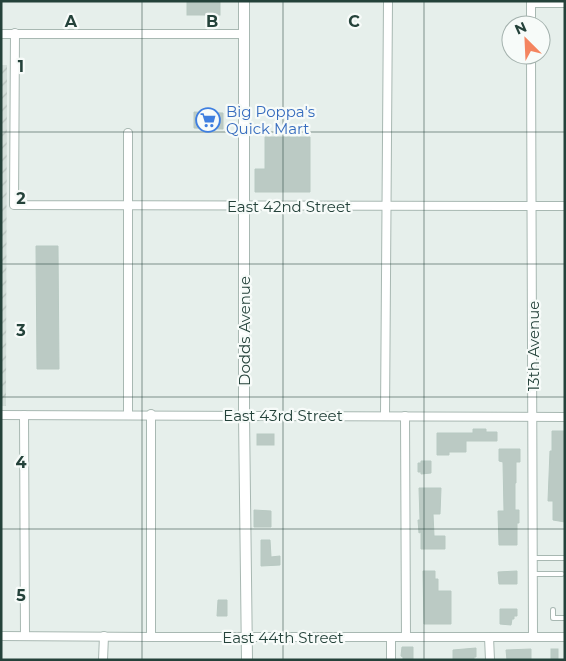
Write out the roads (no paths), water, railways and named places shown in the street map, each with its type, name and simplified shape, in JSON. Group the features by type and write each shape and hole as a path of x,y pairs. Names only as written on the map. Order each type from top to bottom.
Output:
{"street":[{"name":"Dodds Avenue","path":"244,1 243,206 247,660"},
{"path":"385,415 388,1"},
{"path":"531,15 531,2 565,3"},
{"path":"1,34 243,34"},
{"name":"East 42nd Street","path":"15,34 14,205 565,206"},
{"name":"13th Avenue","path":"531,65 534,637"},
{"path":"128,133 128,415"},
{"path":"151,414 151,638"},
{"name":"East 43rd Street","path":"1,415 151,414 565,417"},
{"path":"24,415 25,636"},
{"path":"405,416 406,637"},
{"name":"East 44th Street","path":"1,636 151,638 247,636 565,637"},
{"path":"103,660 104,636"},
{"path":"391,637 391,660"},
{"path":"489,637 490,660"}],"lane":[{"path":"533,558 565,558"},
{"path":"533,574 562,574"},
{"path":"553,610 552,618 565,618"}],"place":[{"name":"Big Poppa's Quick Mart","path":"208,120"}]}
